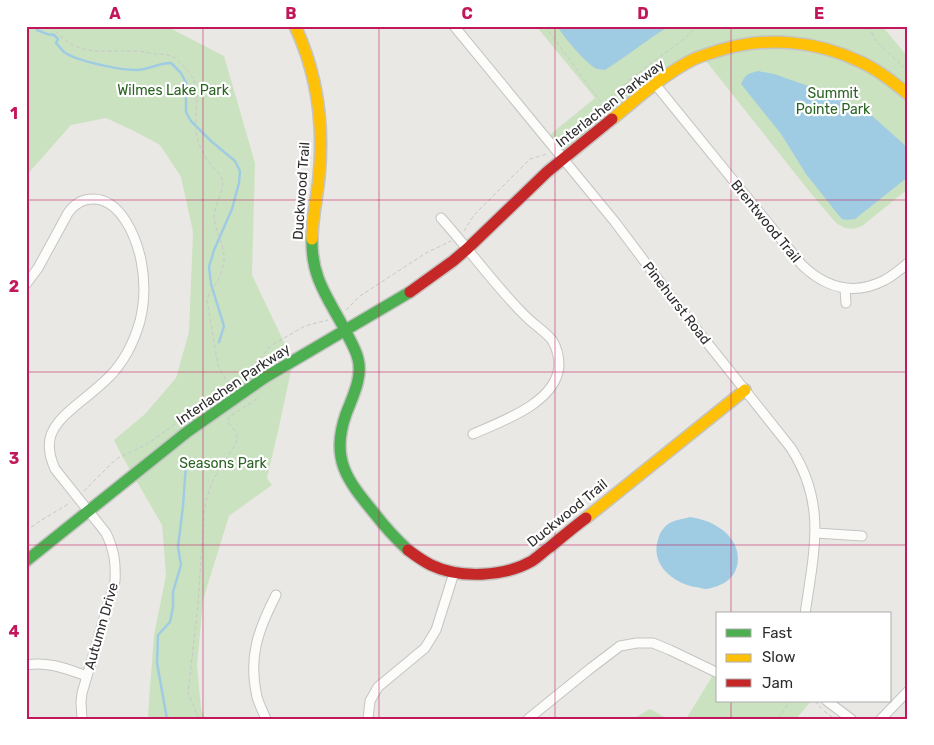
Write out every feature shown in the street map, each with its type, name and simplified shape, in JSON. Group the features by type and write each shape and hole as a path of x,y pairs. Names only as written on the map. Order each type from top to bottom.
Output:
{"street":[{"name":"Duckwood Trail","path":"295,26 309,58 320,128 319,175 311,239 315,271 346,331 359,362 359,373 339,441 339,453 348,479 354,489 407,550 419,559 437,568 469,575 502,573 532,561 745,390"},
{"name":"Pinehurst Road","path":"454,26 615,222 678,306 791,448 799,461 807,478 812,496 816,533 806,612"},
{"name":"Interlachen Parkway","path":"26,562 187,432 253,385 409,293 468,249 547,172 655,84 702,55 742,43 777,41 815,45 836,50 858,60 876,70 908,94"},
{"name":"Brentwood Trail","path":"655,84 802,265 811,274 845,289"},
{"name":"Autumn Drive","path":"26,284 38,268 73,206 88,199 106,201 120,214 132,236 141,261 144,292 140,320 131,345 118,367 102,384 57,423 51,433 49,442 50,459 55,469 106,533 114,556 116,569 115,581 81,702 82,719"},
{"path":"441,218 521,312 551,338 559,359 555,381 541,398 508,419 473,434"},
{"path":"846,303 845,289 876,284 894,275 908,263"},
{"path":"816,533 862,536"},
{"path":"368,719 370,701 378,687 424,648 436,630 454,573"},
{"path":"266,719 258,698 253,668 256,643 268,610 276,595"},
{"path":"528,719 620,646 636,643 653,643 716,672"},
{"path":"26,666 46,664 87,676"},
{"path":"881,719 908,690"},
{"path":"828,702 850,719"}],"path":[{"path":"51,26 67,42 77,48 102,52 136,51 172,56 179,61 195,82 198,139 204,156 222,178 223,184 214,218 222,244 224,259 221,273 208,296 208,301 218,364 229,386"},
{"path":"545,26 603,103"},
{"path":"26,531 78,498 118,458 146,445 229,386 246,373 272,345 305,326 338,317 360,296 426,253 452,241 466,229 474,215 530,159 548,154 603,103 648,65 677,45 697,26"},
{"path":"869,26 880,46 908,71"},
{"path":"199,719 188,693 198,605 204,513 209,490 221,465 237,441 236,433 228,420 229,417 258,398 259,396 253,385"},
{"path":"778,719 789,702"}],"green space":[{"name":"Wilmes Lake Park","path":"26,26 166,26 224,56 255,163 252,275 293,361 267,478 272,485 229,516 203,600 197,665 201,709 205,719 149,719 154,635 166,575 162,525 114,440 145,414 176,378 189,332 193,232 181,177 160,145 106,118 71,125 26,176"},
{"name":"Summit Pointe Park","path":"536,26 882,26 908,57 908,189 862,226 854,229 845,228 836,223 702,56 564,159 546,138 595,98"},
{"path":"715,672 716,702 810,702 796,719 686,719"},
{"path":"650,709 668,719 633,719"}],"water":[{"path":"557,26 669,26 605,70 597,69 581,56"},
{"path":"758,71 774,74 817,89 869,113 908,148 908,177 855,219 842,219 806,174 781,134 741,84 747,75"},
{"path":"690,517 705,520 715,525 728,534 735,545 738,556 737,567 731,577 720,585 706,589 687,585 672,577 660,564 656,549 661,531 670,523"}],"waterway":[{"path":"37,30 54,35 58,39 56,43 64,52 70,55 115,68 137,70 171,63 181,73 186,83 186,112 191,121 235,161 240,171 239,183 232,209 214,250 209,267 211,284 224,326 219,342"},
{"path":"167,719 157,663 158,635 170,622 173,592 181,565 178,547 186,464"}],"traffic: fast":[{"path":"312,239 318,278 353,346 359,366 356,387 342,430 340,444 344,468 349,479 365,502 408,550"},
{"path":"26,561 187,432 264,378 410,292"}],"traffic: slow":[{"path":"295,26 303,44 314,81 319,119 320,158 312,239"},
{"path":"612,119 661,80 692,60 717,51 753,43 790,43 826,49 861,62 908,94"},
{"path":"586,518 745,390"}],"traffic: jam":[{"path":"410,292 453,261 547,172 612,119"},
{"path":"408,550 443,570 468,574 495,573 532,561 586,518"}],"park label":[{"name":"Seasons Park","path":"223,463"}]}
